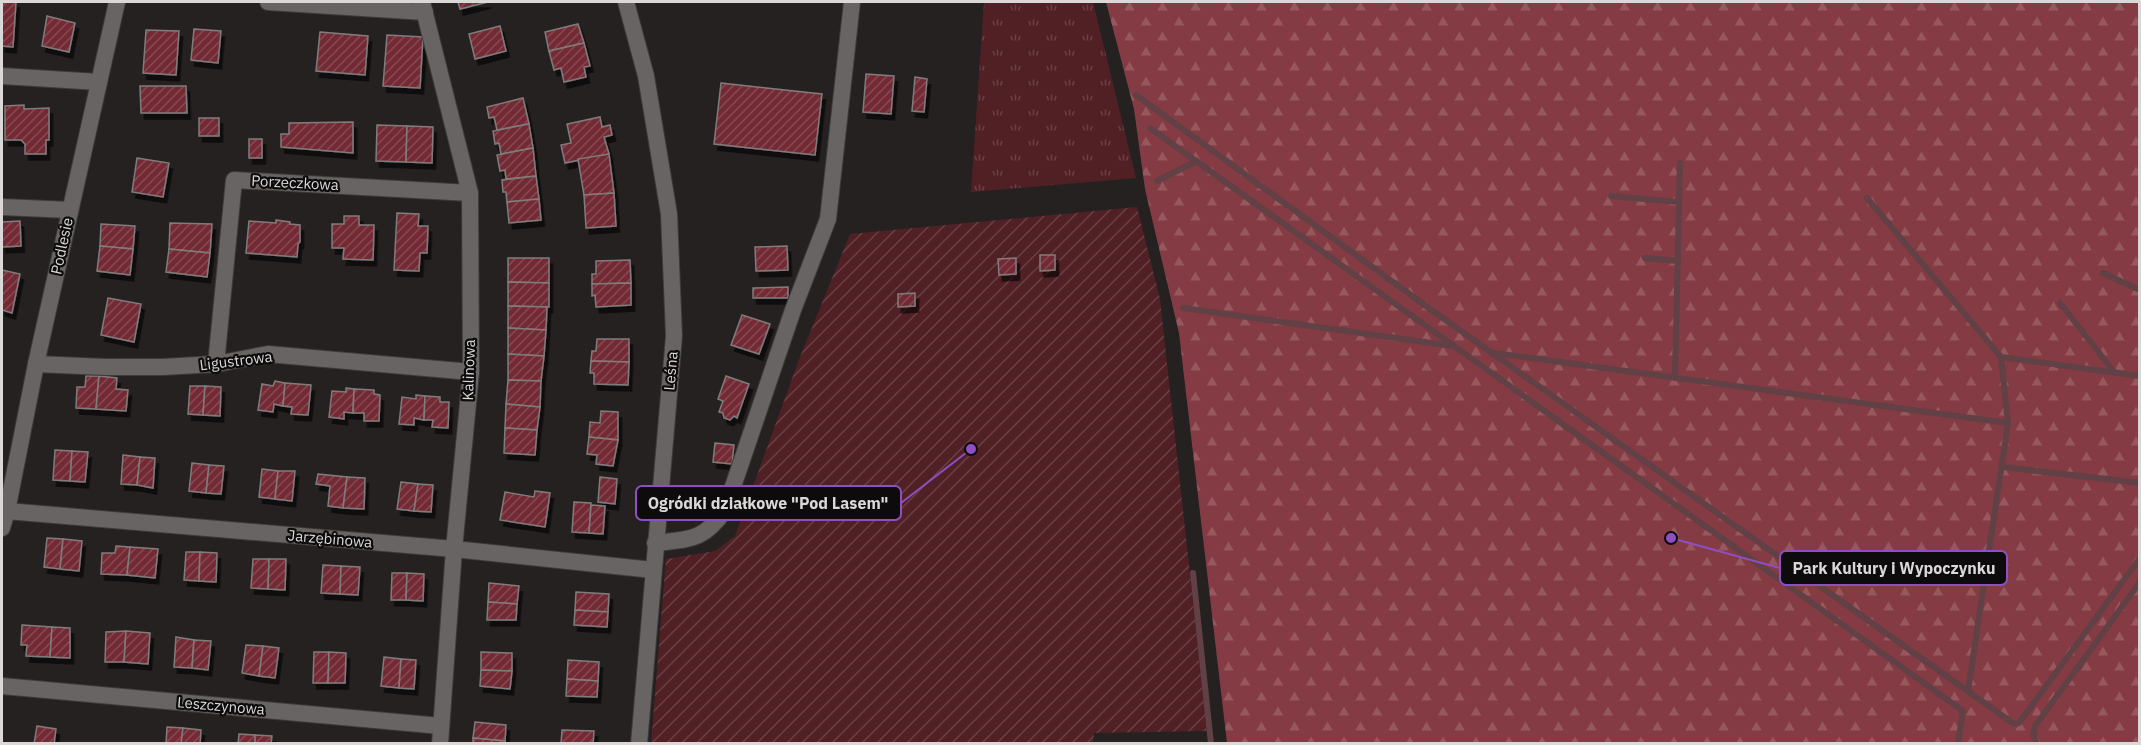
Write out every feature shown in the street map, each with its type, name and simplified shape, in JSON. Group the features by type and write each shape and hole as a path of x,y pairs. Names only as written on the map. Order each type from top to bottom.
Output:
{"street":[{"name":"Podlesie","path":"2,528 7,511 6,490 117,2"},
{"path":"268,2 424,7"},
{"name":"Leśna","path":"626,2 646,76 669,214 674,336 639,744"},
{"path":"655,543 693,538 712,528 725,510 793,310 828,219 852,2"},
{"name":"Kalinowa","path":"424,7 470,193 471,372 454,549 440,744"},
{"path":"2,76 99,82"},
{"name":"Porzeczkowa","path":"216,364 234,180 470,193"},
{"path":"2,207 70,210"},
{"name":"Ligustrowa","path":"36,364 150,367 216,364 268,354 471,372"},
{"name":"Jarzębinowa","path":"7,511 454,549 653,570"},
{"name":"Leszczynowa","path":"2,686 441,726"}],"green space":[{"path":"984,2 1093,2 1136,178 971,192"},
{"path":"1106,2 2139,2 2139,743 1227,743 1179,333 1145,189 1134,109"},
{"path":"1137,207 1160,299 1207,731 1094,733 1093,744 651,744 666,559 715,551 735,536 798,362 850,234"}],"building":[{"path":"2,2 16,2 13,47 2,46"},
{"path":"458,2 488,2 460,9"},
{"path":"47,16 75,23 69,52 42,46"},
{"path":"578,24 584,43 549,51 545,32"},
{"path":"500,26 506,51 475,59 469,34"},
{"path":"194,29 221,31 218,63 191,60"},
{"path":"146,30 179,31 176,75 143,73"},
{"path":"320,32 368,36 365,75 316,71"},
{"path":"387,35 423,37 420,88 383,86"},
{"path":"584,43 590,66 584,67 586,77 564,82 561,68 554,70 549,51"},
{"path":"866,74 894,76 891,114 863,112"},
{"path":"915,77 927,79 924,112 912,111"},
{"path":"721,83 822,94 815,155 714,144"},
{"path":"140,86 186,86 187,113 141,113"},
{"path":"523,98 529,124 497,130 494,117 489,118 487,107"},
{"path":"24,105 24,109 49,108 49,140 46,140 46,154 25,154 25,144 21,140 5,140 5,106"},
{"path":"600,117 602,127 610,125 612,135 604,137 609,154 565,163 561,145 571,143 567,124"},
{"path":"199,118 219,118 219,136 199,136"},
{"path":"353,122 353,153 281,147 281,134 289,134 289,123"},
{"path":"529,124 533,148 501,154 499,143 495,144 493,131"},
{"path":"377,125 407,126 406,162 376,161"},
{"path":"407,126 433,127 432,163 406,162"},
{"path":"249,139 262,139 262,158 249,158"},
{"path":"533,148 536,176 506,179 505,170 500,171 497,155"},
{"path":"609,154 614,193 584,195 578,159"},
{"path":"137,158 169,163 163,197 132,192"},
{"path":"536,176 539,199 507,202 502,180"},
{"path":"614,193 616,226 586,228 584,195"},
{"path":"539,199 541,220 509,223 507,202"},
{"path":"397,213 419,214 418,226 428,226 427,253 420,253 419,271 394,270"},
{"path":"344,216 359,216 359,225 374,225 373,260 343,259 344,248 332,248 332,224 344,224"},
{"path":"276,220 300,225 297,257 246,253 249,221 276,223"},
{"path":"20,221 21,246 2,247 2,222"},
{"path":"170,223 212,224 210,253 169,249"},
{"path":"101,224 135,226 133,249 100,246"},
{"path":"100,246 133,249 130,275 97,271"},
{"path":"787,246 788,270 756,271 755,247"},
{"path":"169,249 210,253 207,277 166,272"},
{"path":"1040,255 1055,255 1055,270 1040,271"},
{"path":"508,258 549,258 549,283 508,282"},
{"path":"1016,258 1016,274 999,275 998,259"},
{"path":"630,260 631,283 592,284 592,274 596,274 596,261"},
{"path":"2,270 20,274 12,313 2,310"},
{"path":"508,282 549,283 549,307 508,306"},
{"path":"631,283 631,305 596,307 595,295 592,296 592,284"},
{"path":"788,287 788,298 753,298 753,288"},
{"path":"915,293 915,306 898,307 898,294"},
{"path":"108,298 141,304 134,342 101,335"},
{"path":"508,306 547,307 546,330 508,328"},
{"path":"742,315 770,324 759,354 731,345"},
{"path":"508,328 546,330 544,356 508,354"},
{"path":"597,339 629,339 629,362 591,361 592,351 596,351"},
{"path":"508,354 544,356 541,381 508,380"},
{"path":"591,361 629,362 628,385 594,384 594,373 590,373"},
{"path":"86,376 99,376 96,409 76,408 77,387 85,387"},
{"path":"99,376 117,378 116,389 128,390 126,411 96,409"},
{"path":"726,376 749,384 737,418 734,416 730,420 724,418 723,413 719,412 723,401 718,399"},
{"path":"508,380 541,381 540,407 506,404"},
{"path":"275,381 285,383 283,406 274,404 273,412 258,410 262,384 273,386"},
{"path":"285,383 311,385 308,415 291,414 292,407 283,406"},
{"path":"190,386 205,386 203,415 188,414"},
{"path":"205,386 221,387 220,416 203,415"},
{"path":"346,388 354,389 353,413 344,412 344,419 329,417 332,391 346,392"},
{"path":"354,389 374,390 374,394 380,395 379,421 364,421 364,413 353,413"},
{"path":"416,395 425,396 424,420 414,418 414,425 399,424 402,397 416,399"},
{"path":"425,396 440,397 440,402 449,402 448,428 432,427 433,420 424,420"},
{"path":"506,404 540,407 537,430 505,428"},
{"path":"601,411 618,412 618,440 589,437 590,422 600,423"},
{"path":"505,428 537,430 535,455 504,453"},
{"path":"589,437 618,440 613,466 596,464 597,455 587,454"},
{"path":"715,443 734,445 732,464 713,462"},
{"path":"55,450 72,451 70,481 53,480"},
{"path":"72,451 88,452 85,482 70,481"},
{"path":"123,455 140,457 137,485 121,484"},
{"path":"140,457 155,458 153,488 137,485"},
{"path":"192,463 209,465 206,493 189,491"},
{"path":"209,465 224,466 221,494 206,493"},
{"path":"262,469 278,471 275,499 259,497"},
{"path":"278,471 295,471 292,501 275,499"},
{"path":"318,474 347,477 343,508 328,506 330,486 316,484"},
{"path":"347,477 365,478 364,509 343,508"},
{"path":"600,477 617,479 615,504 598,502"},
{"path":"401,482 418,484 414,511 397,509"},
{"path":"418,484 433,485 431,512 414,511"},
{"path":"535,491 550,493 545,527 500,520 505,492 534,497"},
{"path":"574,502 591,503 589,533 572,532"},
{"path":"591,505 605,506 603,534 589,533"},
{"path":"47,538 63,539 60,569 44,567"},
{"path":"63,539 82,541 79,571 60,569"},
{"path":"116,546 130,547 127,575 101,574 102,553 115,553"},
{"path":"130,547 158,549 155,578 127,575"},
{"path":"186,552 200,552 199,581 184,580"},
{"path":"200,552 217,553 216,582 199,581"},
{"path":"253,559 269,559 268,589 251,588"},
{"path":"269,559 286,559 285,590 268,589"},
{"path":"323,565 341,566 340,594 321,593"},
{"path":"341,566 360,567 358,595 340,594"},
{"path":"392,573 407,573 406,600 391,600"},
{"path":"407,573 424,574 423,601 406,600"},
{"path":"489,583 519,586 517,604 488,602"},
{"path":"576,592 609,594 608,612 575,610"},
{"path":"488,602 517,604 516,620 487,620"},
{"path":"575,610 608,612 607,627 574,625"},
{"path":"22,625 52,627 50,657 26,656 27,645 21,645"},
{"path":"52,627 70,628 70,658 50,657"},
{"path":"126,631 124,662 105,662 106,632"},
{"path":"126,631 150,633 148,664 124,662"},
{"path":"176,637 194,640 192,668 174,667"},
{"path":"194,640 211,641 208,670 192,668"},
{"path":"246,645 263,646 259,676 242,673"},
{"path":"263,646 279,648 275,678 259,676"},
{"path":"314,652 329,652 328,683 313,683"},
{"path":"329,652 346,653 345,683 328,683"},
{"path":"481,652 512,653 512,671 481,670"},
{"path":"384,657 401,659 399,688 381,686"},
{"path":"401,659 416,660 414,689 399,688"},
{"path":"568,660 599,662 598,681 567,679"},
{"path":"481,670 512,671 510,689 480,686"},
{"path":"567,679 598,681 597,697 566,696"},
{"path":"475,722 506,725 505,741 473,738"},
{"path":"37,726 56,729 54,744 34,744"},
{"path":"167,727 183,728 181,744 166,744"},
{"path":"183,728 201,730 200,744 181,744"},
{"path":"562,730 594,731 593,744 561,744"},
{"path":"239,734 255,735 255,744 238,744"},
{"path":"255,735 272,736 271,744 255,744"},
{"path":"473,738 505,741 505,744 473,744"}],"waterway":[{"path":"1136,95 1419,301 2014,724 2019,723 2140,558"},
{"path":"1150,128 1963,711 1958,744"},
{"path":"1157,181 1197,161"},
{"path":"1675,378 1680,163"},
{"path":"1611,196 1679,202"},
{"path":"1867,198 2001,357 2008,423 1968,691"},
{"path":"1645,258 1678,261"},
{"path":"2103,273 2140,290"},
{"path":"2060,303 2115,373"},
{"path":"1183,308 1453,346"},
{"path":"1494,353 2008,423"},
{"path":"2001,357 2140,376"},
{"path":"2003,467 2140,483"},
{"path":"1193,573 1211,744"},
{"path":"2037,744 2033,735 2035,726 2140,582"}],"place":[{"name":"Ogródki działkowe \"Pod Lasem\"","path":"971,449"},
{"name":"Park Kultury i Wypoczynku","path":"1671,538"}]}
